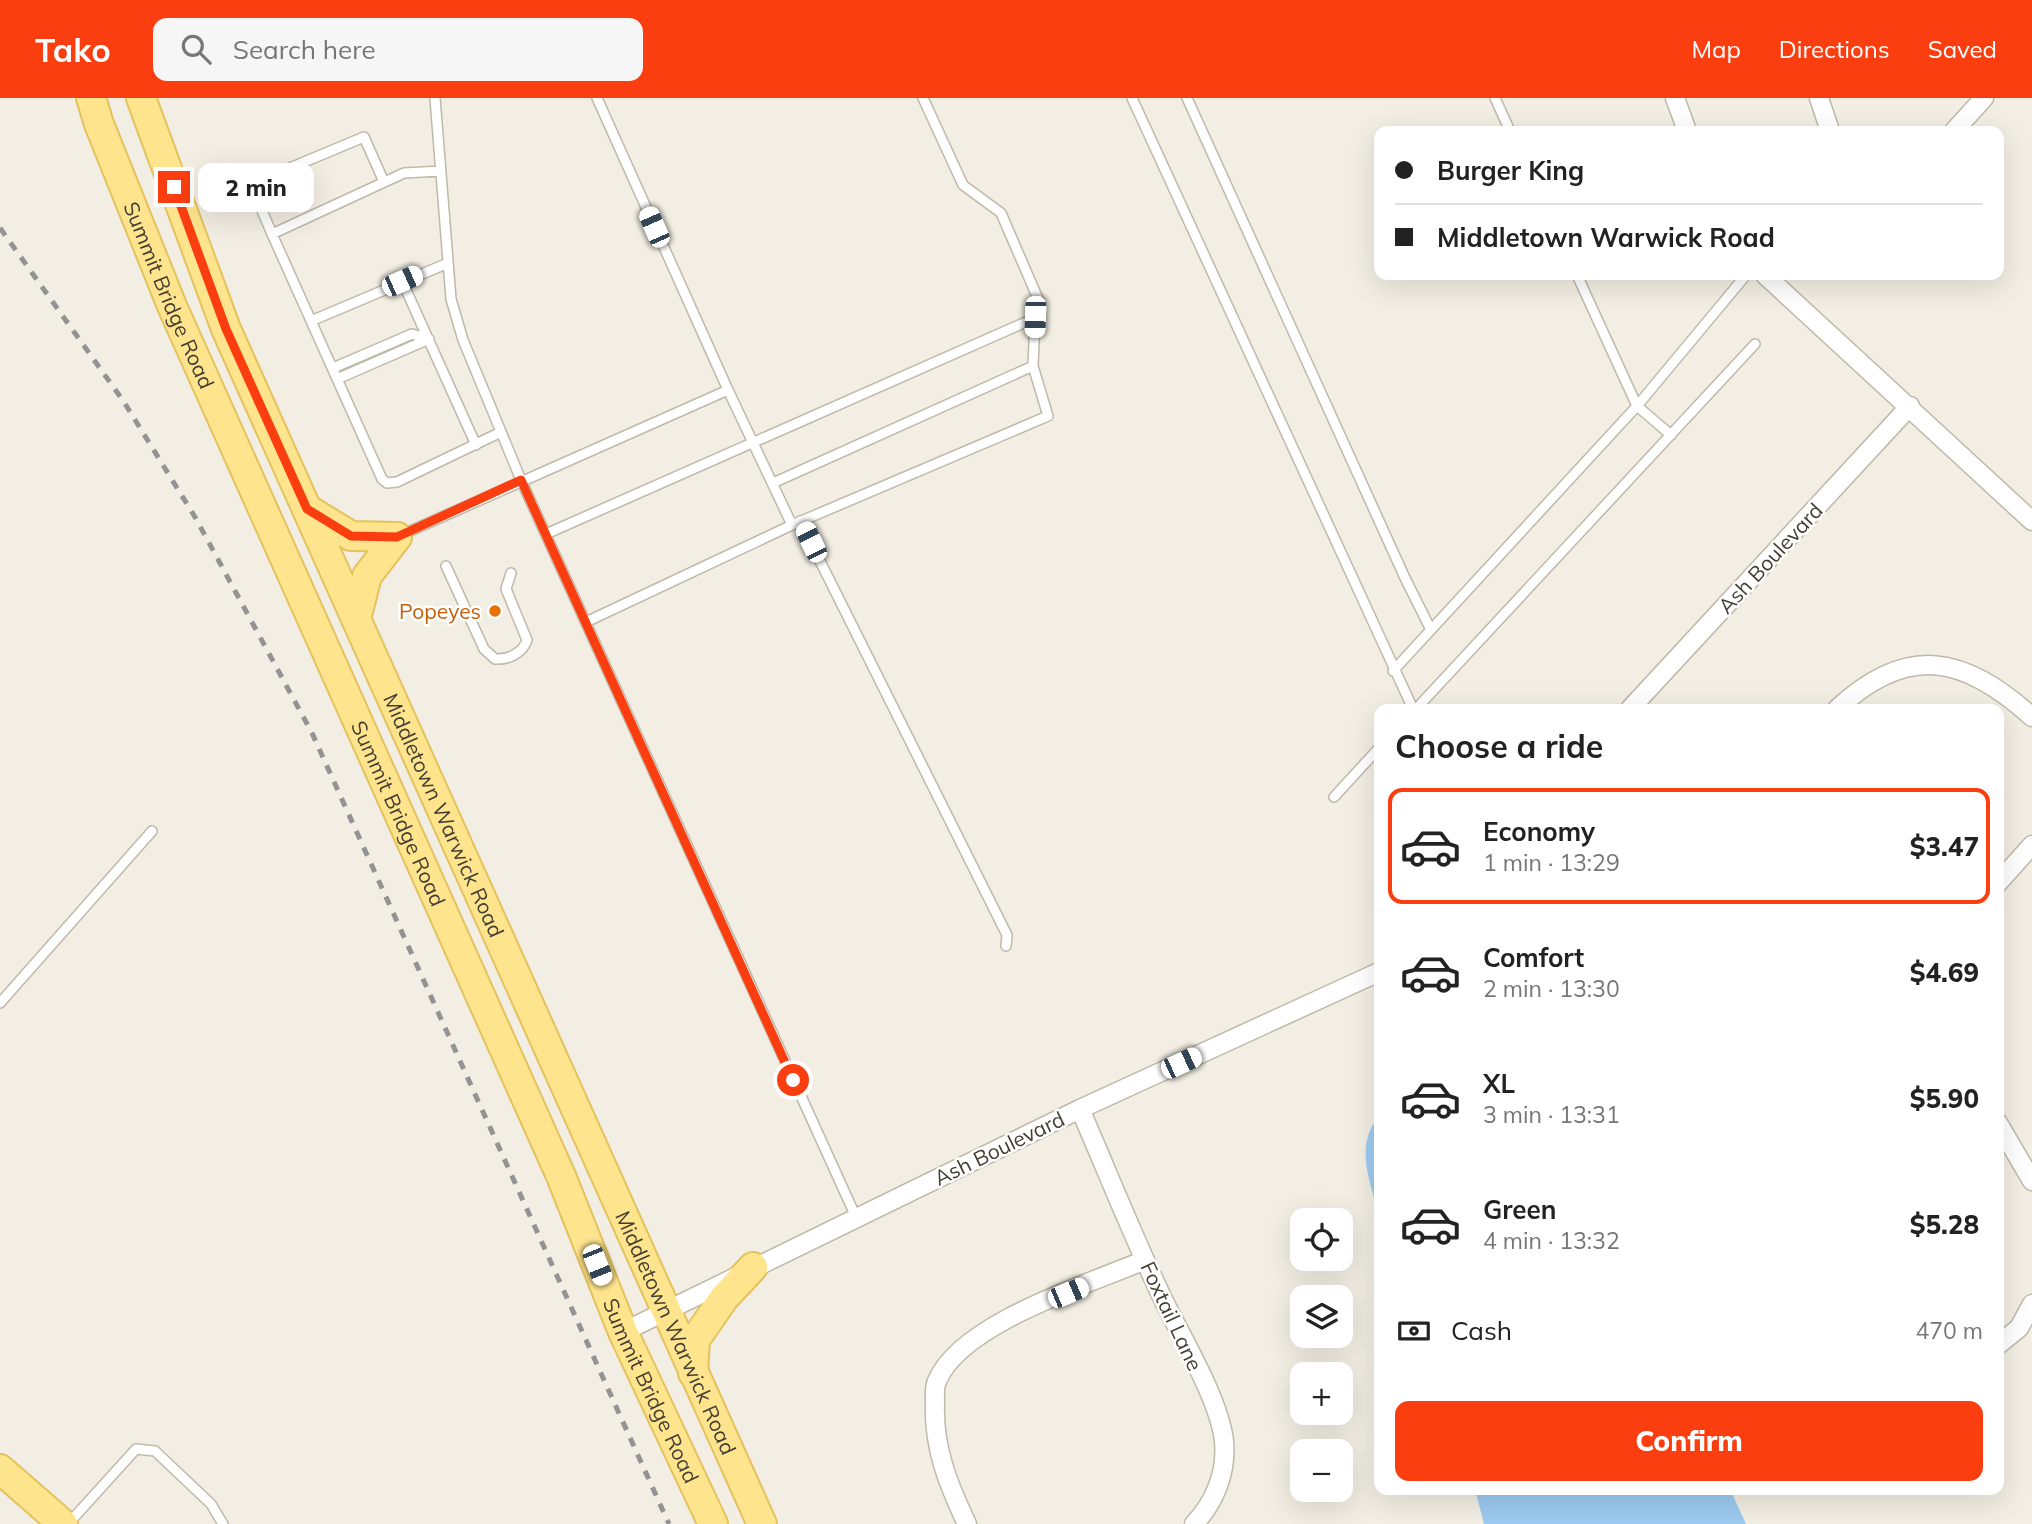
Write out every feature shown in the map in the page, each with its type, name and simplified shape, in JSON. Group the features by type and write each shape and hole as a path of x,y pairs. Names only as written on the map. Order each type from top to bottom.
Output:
{"main road":[{"name":"Summit Bridge Road","path":"79,98 95,111 172,306 561,1176 623,1332 713,1524"},
{"name":"Middletown Warwick Road","path":"144,104 226,329 762,1524"},
{"path":"307,509 351,536 397,537"},
{"path":"356,619 367,576 397,537"},
{"path":"693,1373 695,1340 724,1298 753,1267"},
{"path":"0,1469 66,1524"}],"street":[{"path":"1675,98 1685,126"},
{"path":"1819,98 1828,126"},
{"path":"1959,126 1984,98"},
{"path":"1771,280 2032,521"},
{"name":"Ash Boulevard","path":"1635,704 1910,406"},
{"path":"1843,704 1869,683 1902,667 1935,665 1965,669 2004,692 2032,717"},
{"path":"2004,876 2032,845"},
{"name":"Ash Boulevard","path":"623,1332 1080,1109 1374,974"},
{"name":"Foxtail Lane","path":"1080,1109 1145,1260 1208,1394 1224,1440 1224,1465 1214,1496 1194,1524"},
{"path":"2004,1133 2032,1181"},
{"path":"967,1524 944,1475 934,1424 935,1383 951,1357 991,1326 1145,1260"},
{"path":"2004,1340 2019,1328 2032,1304"}],"lane":[{"path":"435,98 451,299 463,340 521,480 856,1217"},
{"path":"597,98 752,440 1007,935 1006,946"},
{"path":"586,622 796,523 1048,416 1033,366 1035,317 1039,301 1002,213 962,185 923,98"},
{"path":"1132,98 1393,671 1411,704"},
{"path":"1187,98 1431,630"},
{"path":"1495,98 1508,126"},
{"path":"384,182 364,138 261,180 255,194 382,480 387,483 397,482 501,432"},
{"path":"272,234 404,173 441,171"},
{"path":"311,321 448,263"},
{"path":"1579,280 1637,405 1671,435"},
{"path":"1393,671 1637,405 1742,280"},
{"path":"402,281 476,444"},
{"path":"546,534 752,440 1035,317"},
{"path":"333,368 412,334 429,339"},
{"path":"337,379 429,339"},
{"path":"1419,704 1755,344"},
{"path":"773,483 1033,366"},
{"path":"397,537 728,390"},
{"path":"446,566 484,649 495,659 505,659 519,652 527,640 506,589 510,573"},
{"path":"1334,797 1374,753"},
{"path":"0,1003 152,831"},
{"path":"66,1524 136,1449 155,1451 211,1504 223,1524"}],"water":[{"path":"1374,1123 1374,1198 1366,1164 1367,1139"},
{"path":"1477,1495 1733,1495 1746,1524 1484,1524"}],"railway":[{"path":"0,228 124,402 195,517 312,733 669,1524"}],"place":[{"name":"Popeyes","path":"495,611"}],"route":[{"path":"174,187 226,329 307,509 335,529 351,536 397,537 521,480 793,1080"}]}
